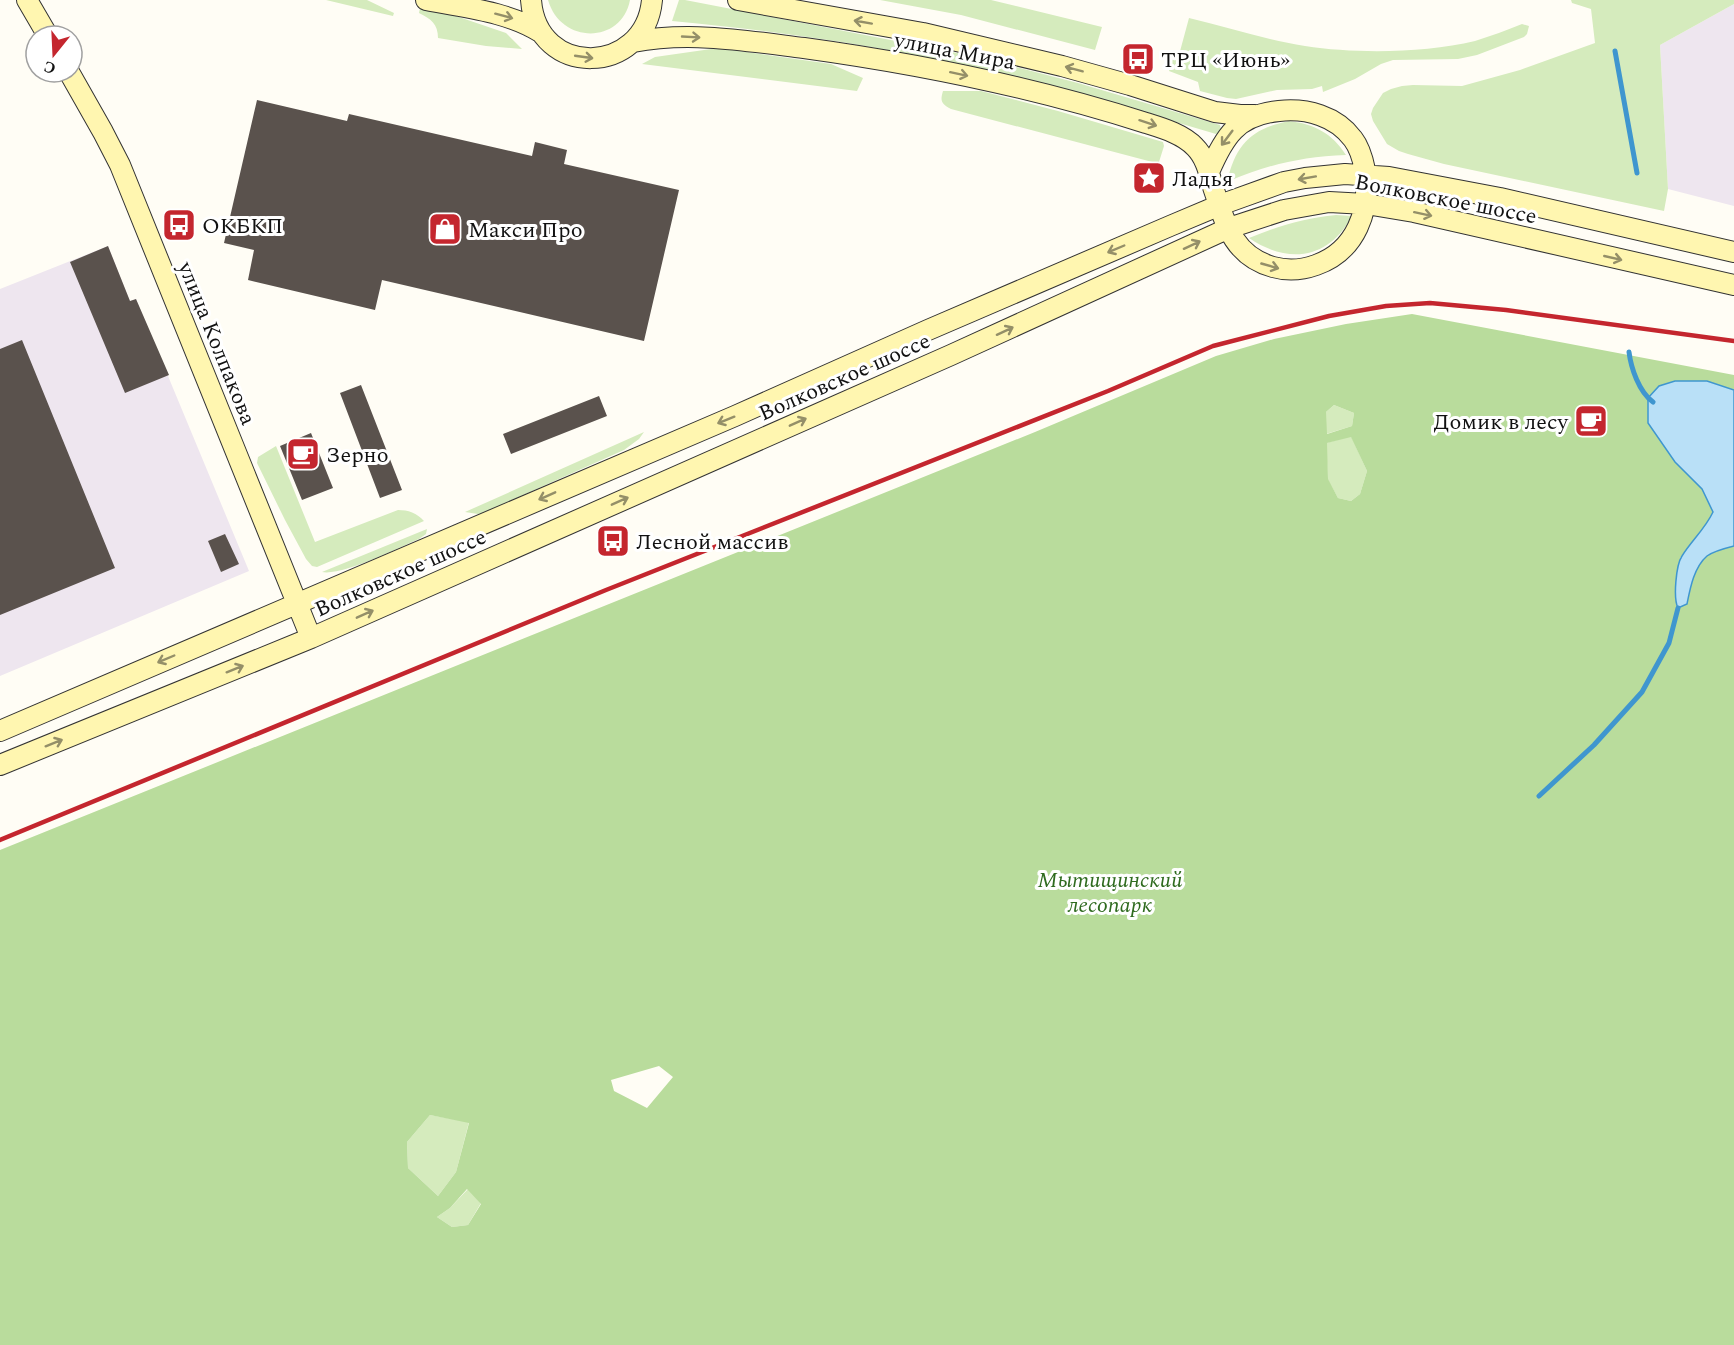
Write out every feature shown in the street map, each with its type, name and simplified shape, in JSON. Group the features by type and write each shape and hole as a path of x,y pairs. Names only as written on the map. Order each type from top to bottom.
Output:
{"main road":[{"path":"27,0 41,24"},
{"path":"426,0 501,15 523,22 540,32"},
{"path":"531,0 534,18 540,32 552,47 584,58 609,57 633,42 644,27 652,0"},
{"name":"улица Мира","path":"738,0 923,33 1074,69 1215,112 1258,115"},
{"name":"улица Мира","path":"633,42 651,38 691,37 779,45 902,62 1038,91 1141,121 1187,140 1196,148 1202,156 1229,228 1241,250 1250,257 1275,268 1292,270 1306,268 1328,260 1350,241 1359,227 1366,204"},
{"name":"улица Колпакова","path":"76,84 120,165 311,638"},
{"path":"1209,172 1225,139 1234,128 1258,115 1282,110 1303,110 1334,122 1354,140 1366,175 1366,204"},
{"name":"Волковское шоссе","path":"0,731 1220,205 1274,186 1305,178 1345,174 1389,177 1500,198 1734,252"},
{"name":"Волковское шоссе","path":"0,765 311,638 951,355 1229,228 1284,210 1329,202 1366,204 1423,214 1734,285"}],"shaded area":[{"path":"1734,4 1734,206 1668,189 1660,45"},
{"path":"108,246 130,301 136,299 249,571 0,676 0,289"}],"green space":[{"path":"326,0 367,0 394,13 393,16"},
{"path":"548,0 630,0 625,14 616,25 604,31 591,33 578,31 565,25 555,15"},
{"path":"679,0 978,57 1078,83 1220,125 1221,129 1216,134 1037,83 929,58 801,36 672,21"},
{"path":"880,0 991,0 1102,27 1095,50 961,15"},
{"path":"1571,0 1734,0 1734,4 1660,45 1668,189 1664,211 1444,164 1399,151 1387,144 1371,114 1383,93 1391,89 1413,85 1462,86 1520,70 1595,43 1591,9 1572,3"},
{"path":"420,8 453,15 506,33 522,49 438,38 435,26 419,13"},
{"path":"1189,18 1290,43 1325,49 1368,51 1413,50 1455,45 1475,41 1522,24 1529,26 1524,37 1477,55 1458,59 1393,60 1323,92 1322,86 1312,89 1277,90 1236,99 1200,91 1198,82 1169,71 1174,54 1179,55"},
{"path":"718,48 831,64 863,78 857,91 642,64 655,57"},
{"path":"943,91 981,91 1163,142 1164,146 1159,162 1156,163 951,109 942,102"},
{"path":"1289,121 1306,124 1322,131 1341,147 1346,155 1285,162 1227,182 1235,158 1247,140 1276,124"},
{"path":"1336,215 1352,216 1332,241 1320,249 1307,253 1279,252 1264,247 1249,238 1292,223"},
{"name":"Мытищинский лесопарк","path":"1412,314 1734,375 1734,390 1707,381 1659,386 1648,399 1648,423 1675,462 1702,489 1713,512 1707,524 1680,558 1687,604 1693,578 1707,556 1734,546 1734,1345 0,1345 0,850 1035,432 1216,356 1274,339 1346,324","holes":["1334,405 1354,413 1352,426 1327,434 1326,412","1351,437 1367,471 1360,494 1351,501 1338,498 1328,479 1327,443","659,1066 673,1077 647,1108 614,1091 611,1080","430,1115 469,1123 456,1172 438,1196 408,1168 407,1142","467,1189 481,1204 468,1225 452,1227 437,1217 450,1208"]},
{"path":"1334,405 1354,413 1352,426 1326,434 1326,412"},
{"path":"644,432 639,439 624,450 483,513 465,512"},
{"path":"1351,436 1367,471 1360,494 1351,501 1338,498 1328,480 1326,443"},
{"path":"276,446 315,542 398,510 412,512 424,521 317,567 312,566 285,520 257,463 258,457"},
{"path":"427,529 426,534 419,539 370,560 343,570 322,572"},
{"path":"430,1115 469,1122 456,1172 438,1196 408,1168 407,1142"},
{"path":"468,1189 481,1203 468,1225 452,1227 437,1217 450,1208"}],"water":[{"path":"1675,381 1707,381 1734,390 1734,546 1707,556 1693,578 1687,604 1678,608 1675,590 1680,560 1713,512 1702,489 1675,462 1648,423 1648,398 1659,386"}],"building":[{"path":"257,100 347,121 349,114 532,156 535,142 567,150 564,164 679,190 644,341 382,280 375,310 248,280 254,250 224,243"},
{"path":"108,246 130,301 136,299 169,375 125,393 70,262"},
{"path":"22,340 115,568 0,615 0,349"},
{"path":"361,385 402,490 380,498 340,393"},
{"path":"599,396 607,416 511,454 503,434"},
{"path":"311,433 333,488 302,500 280,446"},
{"path":"225,534 239,564 221,572 208,541"}],"waterway":[{"path":"1615,51 1637,173"},
{"path":"1629,352 1636,379 1653,402"},
{"path":"1539,796 1594,745 1642,692 1669,643 1678,608"}],"railway":[{"path":"0,840 606,590 1108,391 1213,346 1329,316 1386,306 1430,303 1506,310 1734,341"}],"place":[{"name":"ТРЦ «Июнь»","path":"1138,59"},
{"name":"Ладья","path":"1149,178"},
{"name":"ОКБКП","path":"179,225"},
{"name":"Макси Про","path":"445,229"},
{"name":"Домик в лесу","path":"1591,421"},
{"name":"Зерно","path":"303,454"},
{"name":"Лесной массив","path":"613,541"}]}
